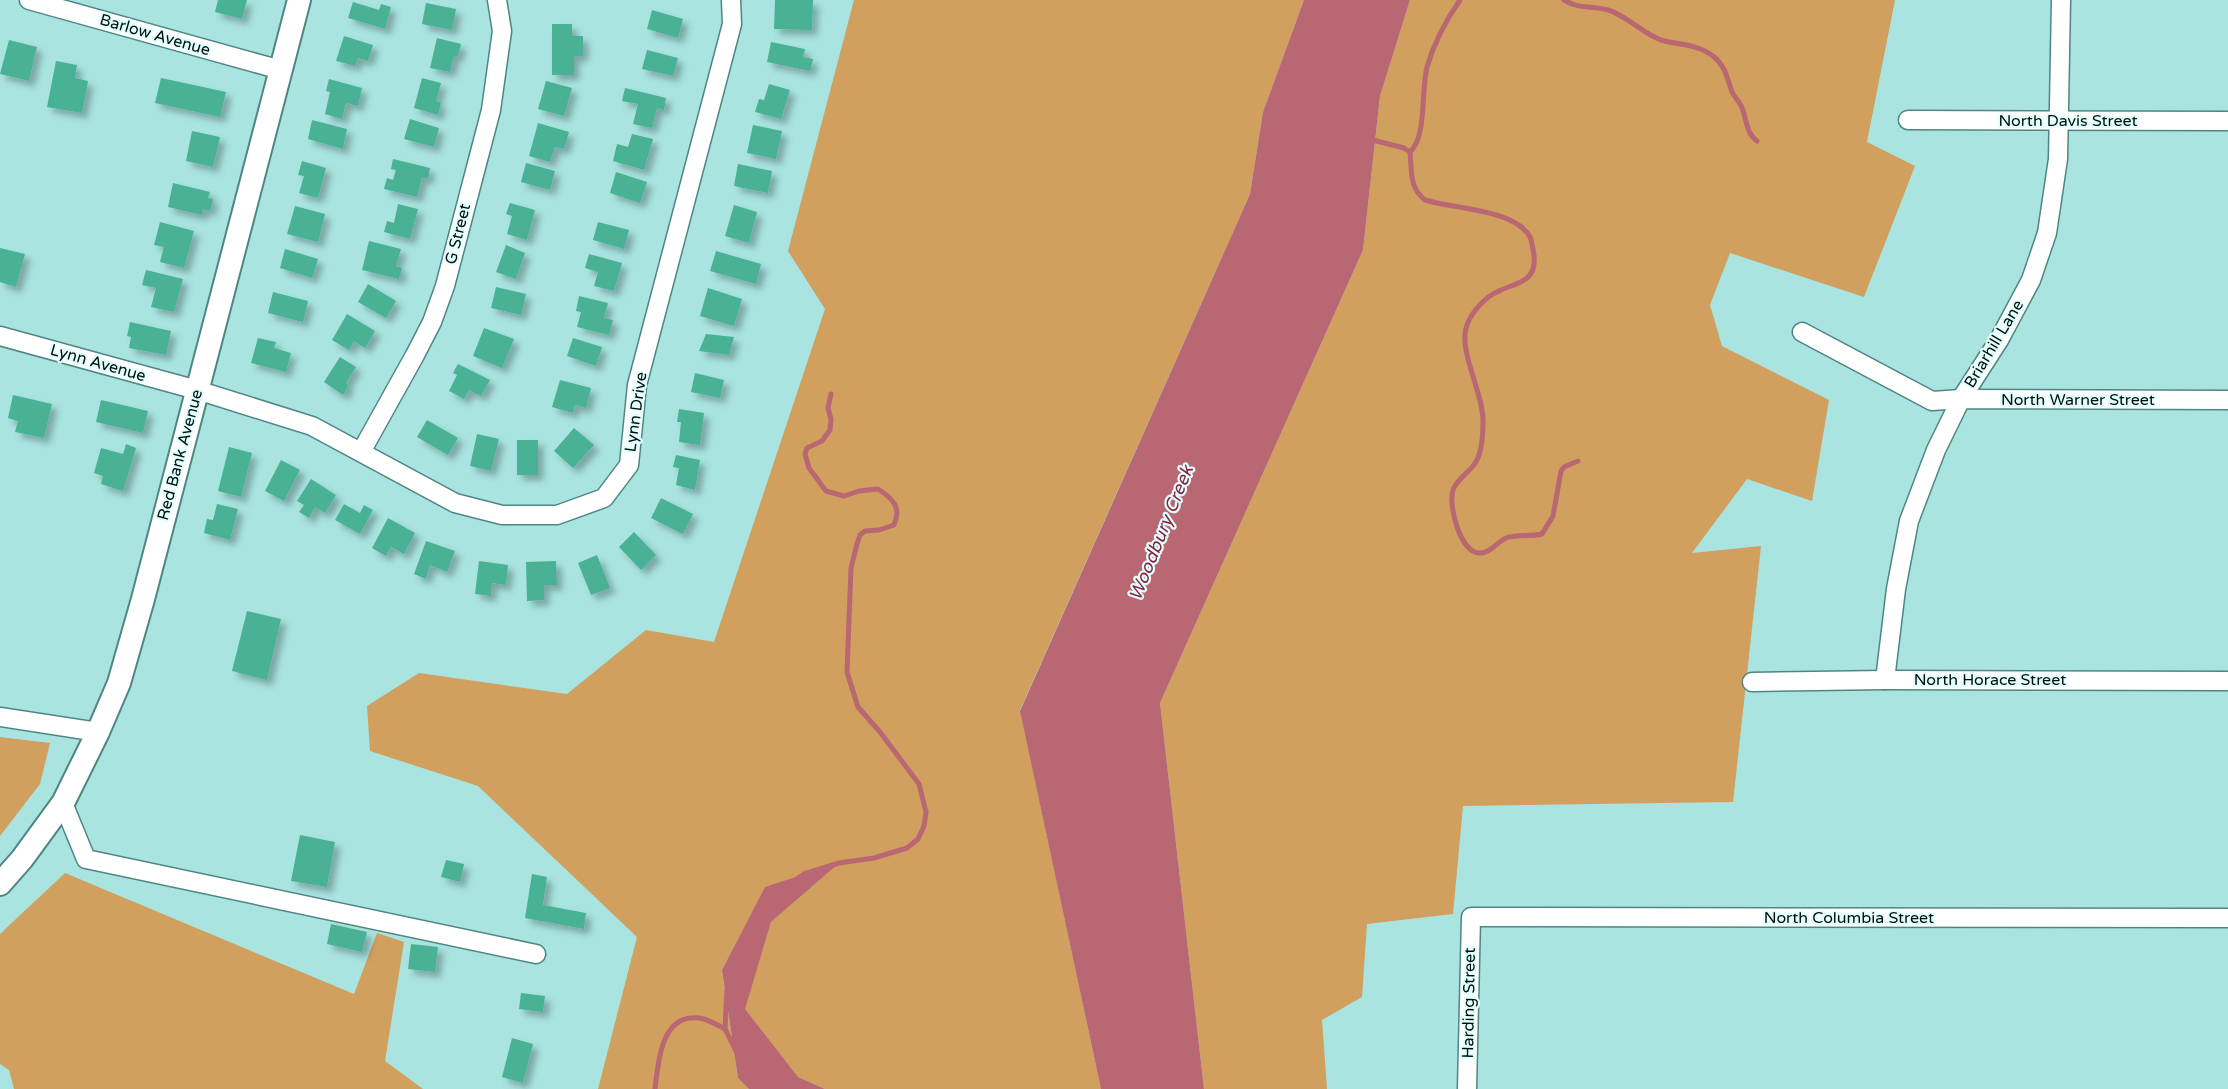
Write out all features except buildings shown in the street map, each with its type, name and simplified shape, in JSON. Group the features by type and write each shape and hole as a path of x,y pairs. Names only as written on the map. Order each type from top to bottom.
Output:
{"street":[{"name":"Barlow Avenue","path":"29,0 281,70"},
{"name":"Red Bank Avenue","path":"0,884 22,859 63,803 119,683 299,0"},
{"name":"G Street","path":"361,452 423,338 445,286 491,110 502,31 497,0"},
{"name":"Lynn Drive","path":"197,390 312,426 455,503 502,515 557,515 604,498 629,465 637,384 732,24 730,0"},
{"name":"Briarhill Lane","path":"1885,680 1896,589 1909,521 1936,450 1961,399 1999,340 2031,280 2047,233 2058,159 2061,0"},
{"name":"North Davis Street","path":"1908,120 2228,121"},
{"name":"North Warner Street","path":"1802,332 1932,401 1961,399 2228,400"},
{"name":"Lynn Avenue","path":"0,336 197,390"},
{"name":"North Horace Street","path":"1752,682 2228,681"},
{"path":"0,717 98,732"},
{"path":"63,803 86,859 536,954"},
{"name":"North Columbia Street","path":"1470,917 2228,918"},
{"name":"Harding Street","path":"1467,1089 1470,917"}],"shaded area":[{"path":"854,0 1304,0 1263,112 1250,194 1020,710 1101,1089 825,1089 798,1077 744,1009 771,922 837,864 765,888 722,970 738,1078 749,1089 598,1089 637,937 478,786 370,751 367,706 419,673 567,694 646,630 714,642 825,309 788,251"},
{"path":"1410,0 1895,0 1867,142 1915,166 1864,297 1730,253 1710,305 1722,346 1829,400 1812,501 1747,479 1692,553 1761,546 1733,802 1463,806 1453,914 1367,924 1362,997 1322,1020 1327,1089 1204,1089 1160,703 1363,250 1380,96"},
{"path":"0,737 50,743 40,784 0,836"},
{"path":"65,873 354,994 377,933 404,942 385,1061 423,1089 14,1089 9,1070 0,1064 0,934"}],"water":[{"name":"Woodbury Creek","path":"1304,0 1410,0 1380,96 1363,250 1160,703 1204,1089 1101,1089 1020,711 1250,194 1263,112"},
{"path":"839,863 771,922 745,1009 798,1077 825,1089 749,1089 738,1078 722,970 765,887"}],"waterway":[{"path":"1460,0 1441,32 1427,67 1419,135 1410,152 1414,184 1425,200 1482,211 1511,221 1530,237 1534,255 1534,264 1529,276 1483,301 1467,325 1465,346 1480,398 1483,422 1480,451 1476,462 1457,483 1452,497 1457,527 1466,545 1472,551 1483,553 1506,538 1542,534 1553,516 1561,471 1564,467 1578,461"},
{"path":"1564,0 1576,5 1615,12 1654,37 1694,47 1713,56 1723,68 1732,92 1741,106 1749,130 1757,141"},
{"path":"1369,139 1404,148 1410,152"},
{"path":"798,878 839,863 874,858 907,848 918,839 924,826 926,812 919,784 858,707 847,672 851,568 857,544 860,535 865,531 879,530 894,525 897,513 888,496 878,489 859,491 844,496 826,491 809,468 805,454 807,448 822,441 830,430 831,419 828,408 831,394"},
{"path":"727,990 725,1029 737,1053"},
{"path":"655,1089 660,1054 669,1031 677,1023 686,1019 699,1018 725,1029"}]}
